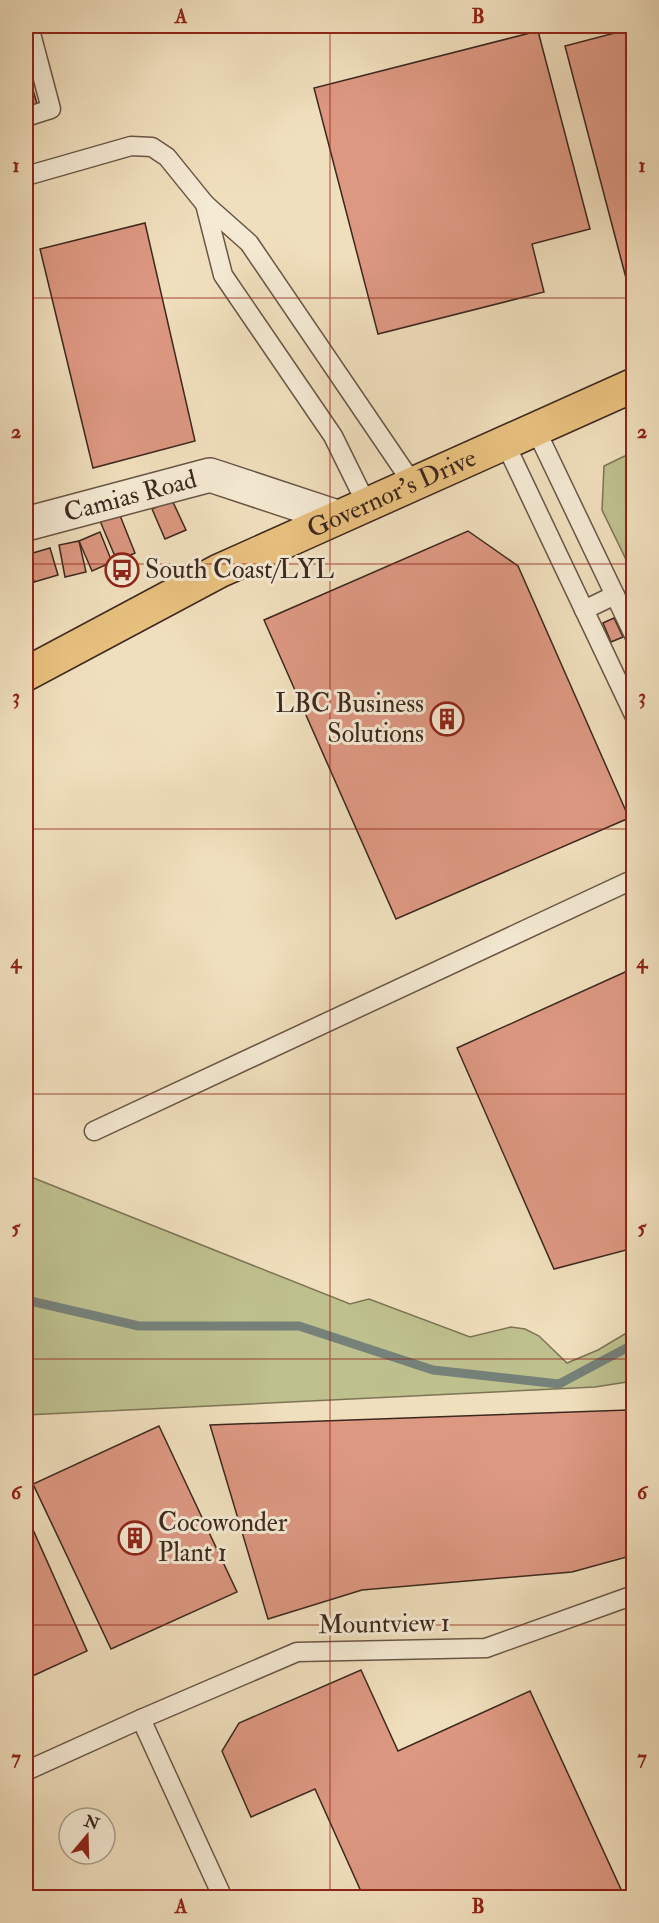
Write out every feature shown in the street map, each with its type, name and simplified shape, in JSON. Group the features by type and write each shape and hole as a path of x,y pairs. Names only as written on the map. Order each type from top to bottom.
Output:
{"highway":[{"name":"Governor's Drive","path":"26,674 219,571 633,385"}],"street":[{"name":"Camias Road","path":"26,524 210,475 337,517"}],"lane":[{"path":"26,117 51,109 29,26"},
{"path":"26,176 131,146 152,147 167,157 205,204 249,243 412,484"},
{"path":"205,204 223,275 333,436 367,505"},
{"path":"536,430 633,635"},
{"path":"505,443 633,715"},
{"path":"584,610 615,595"},
{"path":"94,1131 633,879"},
{"name":"Mountview 1","path":"26,1771 297,1652 486,1648 633,1595"},
{"path":"141,1719 223,1898"}],"green space":[{"path":"633,452 633,574 602,510 604,466"},
{"path":"26,1175 350,1304 369,1299 470,1337 511,1327 525,1329 539,1336 567,1363 598,1350 633,1329 633,1381 595,1387 26,1415"}],"building":[{"path":"634,28 634,276 626,278 565,46"},
{"path":"538,31 590,229 532,244 544,292 378,334 314,88"},
{"path":"26,65 37,104 26,107"},
{"path":"145,223 195,441 93,468 40,249"},
{"path":"172,500 186,530 165,539 152,509"},
{"path":"119,513 135,553 117,561 100,521"},
{"name":"LBC Business Solutions","path":"468,531 518,566 629,818 396,919 264,620"},
{"path":"100,532 112,562 92,571 79,541"},
{"path":"79,541 86,572 65,577 59,545"},
{"path":"50,548 58,575 34,582 26,555"},
{"path":"26,560 34,582 26,586"},
{"path":"614,618 623,637 611,642 603,623"},
{"path":"634,968 634,1248 554,1269 457,1048"},
{"path":"628,1410 634,1443 634,1555 572,1572 362,1590 268,1619 210,1425"},
{"name":"Cocowonder Plant 1","path":"159,1426 237,1592 111,1649 33,1484"},
{"path":"26,1514 87,1651 26,1679"},
{"path":"361,1670 398,1751 530,1691 625,1898 364,1898 315,1789 251,1817 222,1751 239,1723"}],"waterway":[{"path":"26,1300 139,1326 299,1326 433,1370 559,1384 634,1344"}],"place":[{"name":"South Coast/LYL","path":"122,570"},
{"name":"LBC Business Solutions","path":"447,719"},
{"name":"Cocowonder Plant 1","path":"135,1538"}]}
